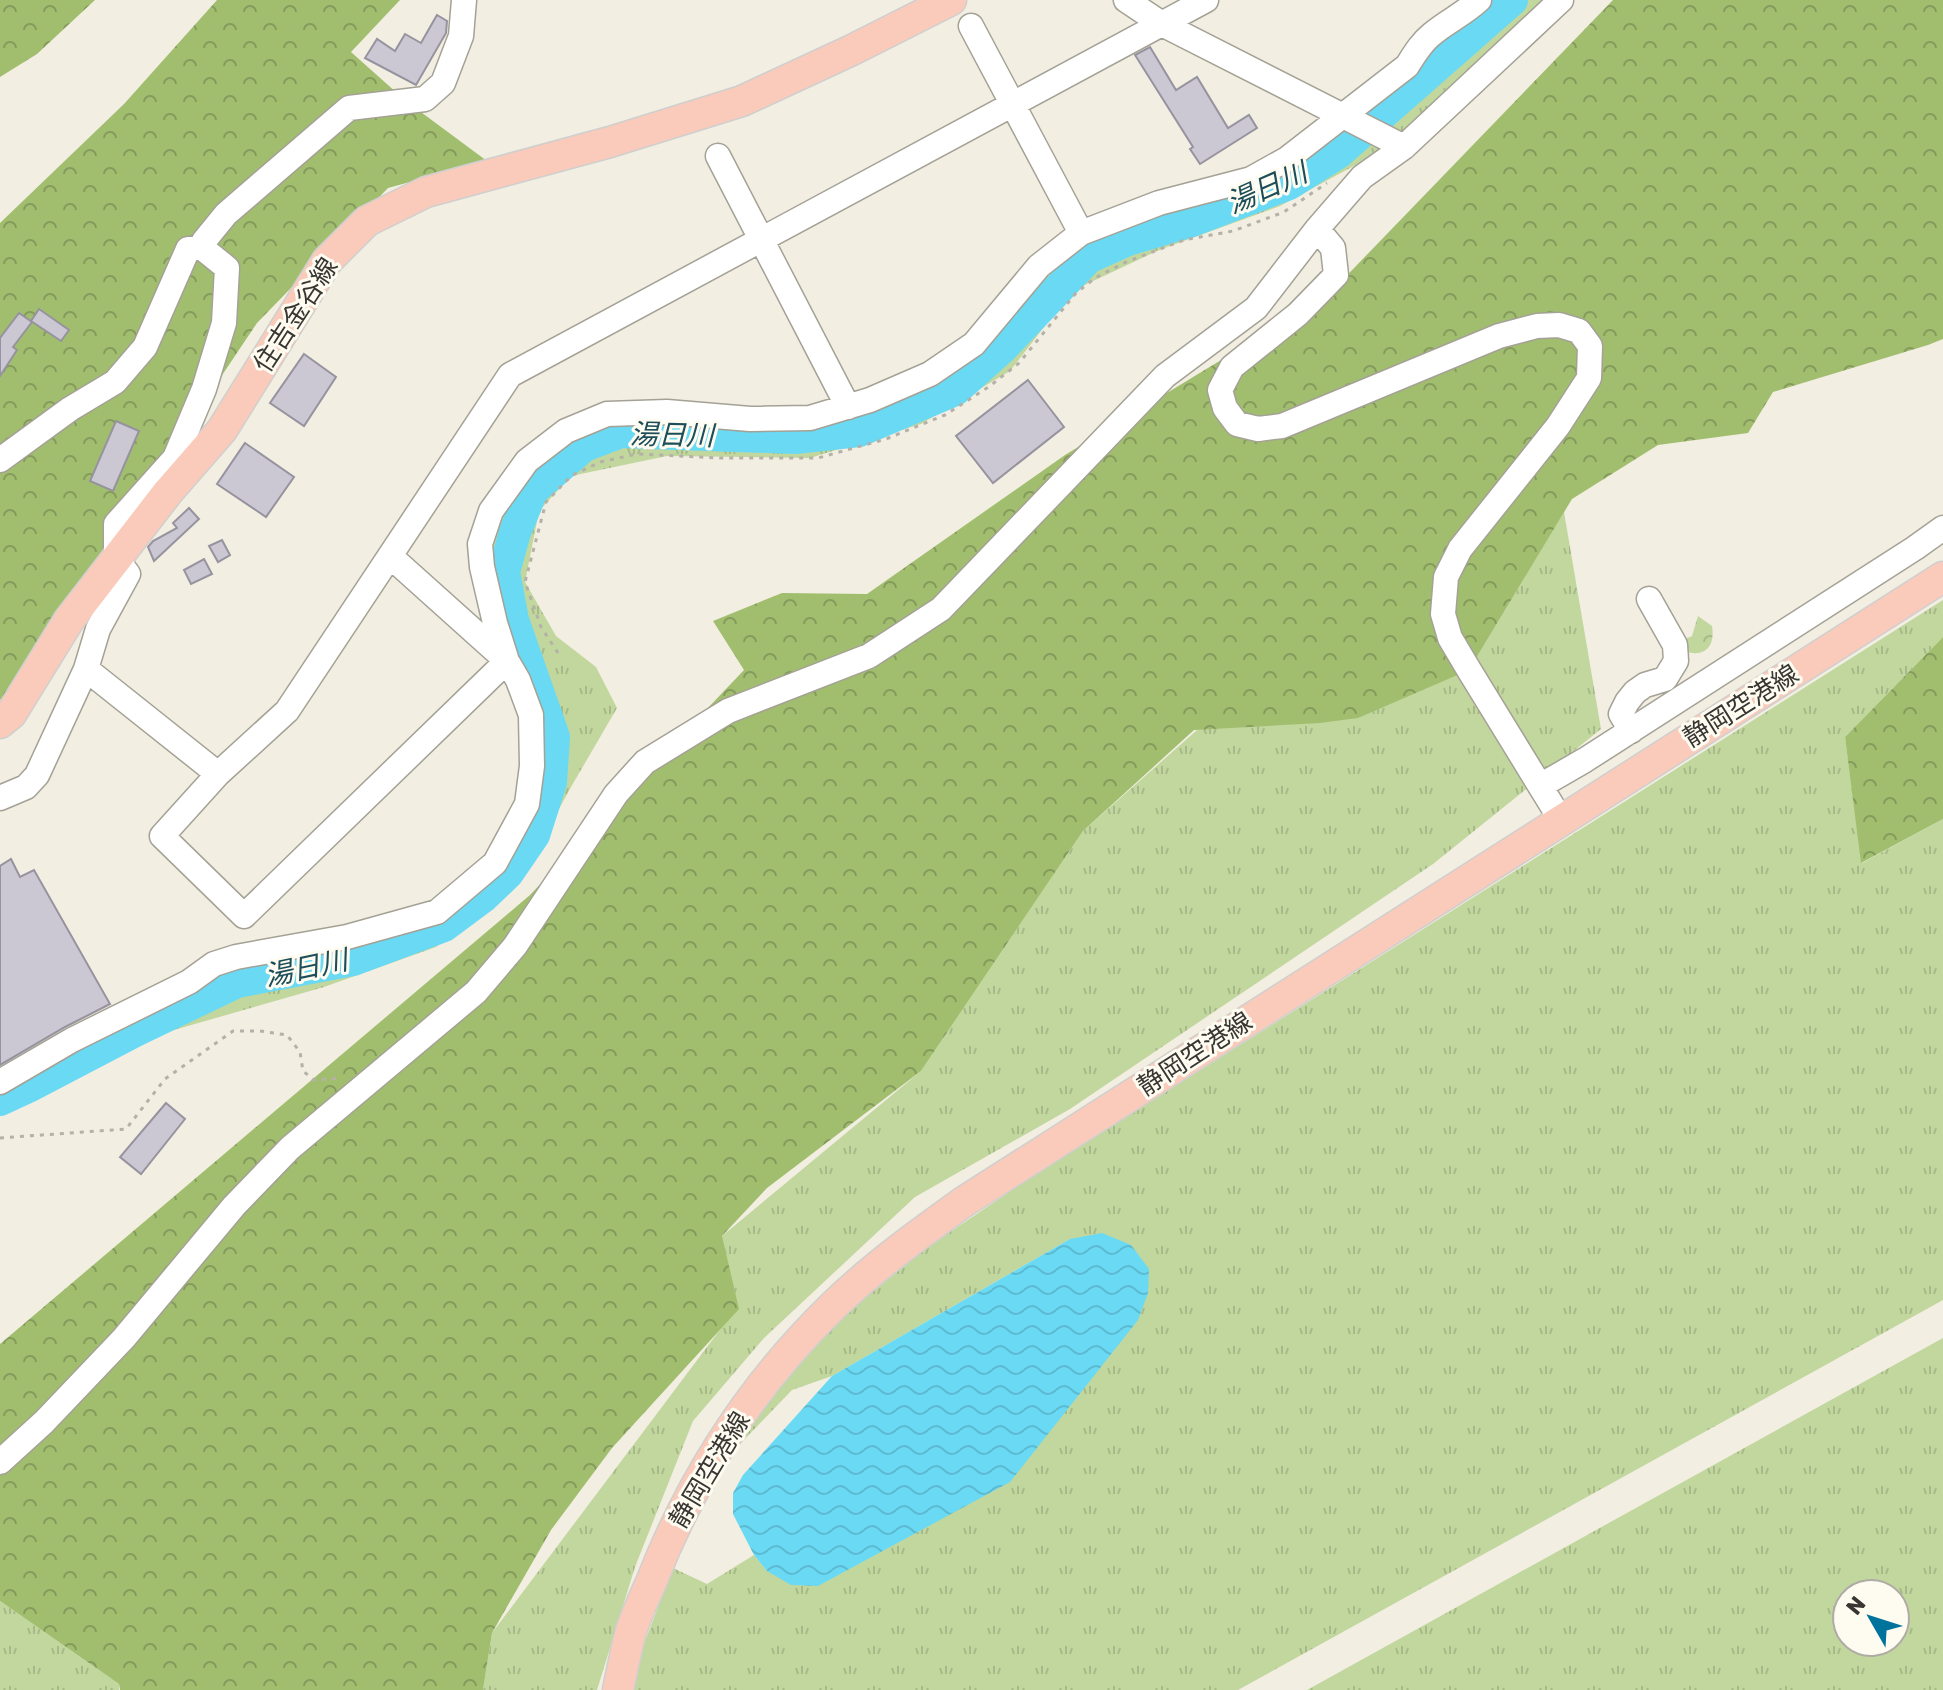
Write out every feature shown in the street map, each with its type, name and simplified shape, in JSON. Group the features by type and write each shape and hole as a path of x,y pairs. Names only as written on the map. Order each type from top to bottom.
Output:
{"main road":[{"name":"住吉金谷線","path":"0,723 11,714 69,620 222,430 327,261 367,221 426,192 610,142 742,101 951,0"},
{"name":"静岡空港線","path":"618,1690 632,1629 657,1565 684,1506 725,1435 800,1339 897,1251 965,1201 1943,577"}],"street":[{"path":"201,247 226,214 349,108 425,99 443,83 461,36 464,0"},
{"path":"1126,0 1162,24 1404,147"},
{"path":"507,661 244,916 162,836 218,774 287,711 510,375 1206,0"},
{"path":"0,1082 72,1040 189,982 214,964 236,957 347,937 437,912 495,863 527,804 532,766 531,715 507,661 495,623 480,544 491,511 527,461 566,431 607,414 667,412 750,419 810,418 848,407 930,374 974,344 1039,266 1081,233 1159,203 1251,179 1287,159 1407,66 1431,34 1479,0"},
{"path":"0,1462 44,1422 124,1338 234,1206 290,1148 476,992 515,946 616,794 645,762 728,711 869,656 941,609 1165,376 1256,308 1362,177 1404,147 1561,0"},
{"path":"971,26 1081,233"},
{"path":"718,156 848,407"},
{"path":"1317,229 1333,248 1336,275 1298,314 1232,367 1220,390 1225,408 1237,424 1258,429 1282,426 1499,336 1537,326 1559,325 1579,331 1590,346 1589,378 1579,395 1460,549 1446,577 1443,614 1450,638 1561,820"},
{"path":"0,460 70,409 115,382 145,347 188,249 201,247 227,268 224,323 204,389 175,458 116,524 116,558 128,574 98,629 86,669 37,775 26,787 0,798"},
{"path":"1540,786 1631,731 1943,528"},
{"path":"390,556 507,661"},
{"path":"1631,731 1622,716 1624,706 1640,688 1665,679 1673,668 1677,654 1674,641 1649,599"},
{"path":"86,669 218,774"}],"path":[{"path":"0,1138 126,1129 165,1079 233,1031 287,1035 300,1052 303,1071 314,1080 340,1078"}],"green space":[{"path":"0,0 95,0 37,54 0,77"},
{"path":"217,0 400,0 351,52 406,101 487,161 388,188 257,323 9,693 0,700 0,223 124,104"},
{"path":"1484,0 1547,0 1396,143 1280,206 1159,250 1072,291 1010,371 921,424 810,458 667,456 571,476 539,511 525,582 556,636 596,667 617,708 524,873 436,947 324,987 125,1044 0,1115 0,1082 226,971 440,917 537,794 519,665 488,558 495,512 526,472 579,425 663,416 834,422 977,359 1066,255 1127,223 1247,186"},
{"path":"1613,0 1943,0 1943,339 1773,392 1748,433 1658,445 1572,499 1469,670 1358,718 1194,730 1083,831 921,1071 767,1188 722,1236 739,1309 612,1448 551,1530 492,1633 483,1690 120,1690 119,1684 0,1601 0,1344 530,895 744,670 713,621 782,593 867,594 1065,455 1328,295"},
{"path":"1564,512 1601,729 1433,864 1070,1109 915,1197 764,1338 693,1421 635,1567 597,1690 483,1690 492,1633 722,1327 722,1236 921,1071 1083,831 1214,715 1469,670"},
{"path":"1943,600 1943,637 1845,737 1862,863 1943,819 1943,1300 1238,1690 634,1690 642,1649 673,1568 707,1584 754,1555 767,1571 1070,1239 832,1376 792,1390 717,1468 780,1386 846,1313 928,1247 1030,1178"},
{"path":"1698,616 1712,626 1711,644 1699,653 1686,652 1683,640 1692,636"},
{"path":"1943,637 1943,819 1861,863 1845,737"},
{"path":"1943,1338 1943,1690 1307,1690"},
{"path":"0,1601 119,1684 119,1690 0,1690"}],"water":[{"path":"1102,1233 1131,1245 1149,1269 1148,1293 1138,1320 1010,1482 818,1586 791,1585 767,1571 754,1555 733,1514 733,1493 743,1475 832,1376 1070,1239"}],"building":[{"path":"437,15 447,21 446,33 416,85 365,58 377,39 395,51 405,34 421,43"},
{"path":"1150,47 1176,90 1197,77 1228,128 1249,115 1257,128 1200,164 1190,149 1193,147 1135,55"},
{"path":"39,309 69,330 61,341 31,321"},
{"path":"19,313 32,322 13,347 17,350 0,376 0,338"},
{"path":"304,354 336,377 304,426 270,403"},
{"path":"1028,380 1064,427 993,483 956,436"},
{"path":"116,421 139,431 113,491 90,481"},
{"path":"245,443 294,477 266,517 217,484"},
{"path":"189,508 199,519 154,561 148,547 177,528 173,523"},
{"path":"222,540 230,555 218,562 209,546"},
{"path":"204,559 212,574 191,584 184,570"},
{"path":"11,859 20,877 34,870 110,1004 0,1065 0,866"},
{"path":"166,1103 185,1119 141,1174 120,1157"}],"waterway":[{"name":"湯日川","path":"0,1100 237,982 353,960 444,926 483,897 508,873 534,835 551,782 554,737 513,620 504,572 515,532 532,491 584,446 621,432 795,438 859,431 955,390 1002,348 1088,258 1128,240 1189,222 1289,184 1338,153 1512,0"}]}
